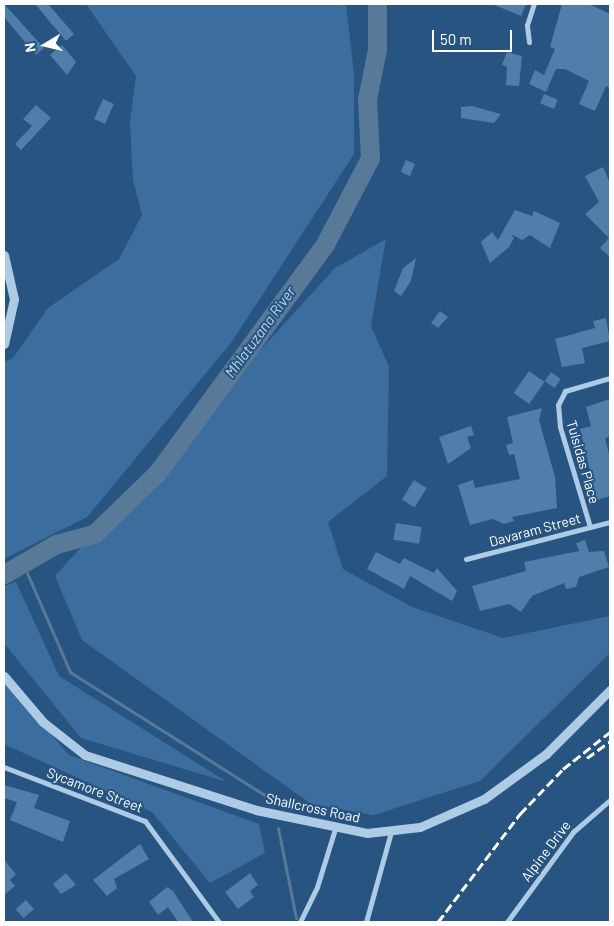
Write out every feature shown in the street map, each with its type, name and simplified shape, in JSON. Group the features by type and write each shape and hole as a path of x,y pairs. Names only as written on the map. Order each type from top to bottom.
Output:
{"street":[{"path":"528,42 534,4"},
{"path":"4,255 14,299 4,344"},
{"name":"Tulsidas Place","path":"590,527 560,427 558,405 565,391 610,378"},
{"name":"Davaram Street","path":"466,559 610,522"},
{"name":"Shallcross Road","path":"4,676 48,727 85,756 256,810 335,829 391,832 439,822 484,799 546,754 610,690"},
{"name":"Sycamore Street","path":"4,768 145,821 219,922"},
{"name":"Alpine Drive","path":"507,922 573,832 610,800"},
{"path":"300,922 317,887 335,829"},
{"path":"366,922 391,832"}],"shaded area":[{"path":"86,4 346,4 354,74 354,154 231,343 87,517 4,559 4,362 13,358 48,308 119,259 142,215 133,180 130,123 136,76"},
{"path":"386,239 371,326 389,367 387,476 328,522 343,569 412,607 503,638 610,616 610,653 480,781 374,815 311,804 82,640 55,576 335,268"},
{"path":"16,582 59,676 227,782 81,738 4,643 4,586"},
{"path":"4,679 69,755 259,824 265,853 210,883 152,812 4,744"}],"building":[{"path":"4,4 44,48 36,55 4,17"},
{"path":"35,4 48,4 74,34 66,41"},
{"path":"492,4 526,4 521,16"},
{"path":"562,4 589,4 610,14 610,88 606,86 595,111 579,104 589,81 565,69 556,69 546,92 529,84 535,70 544,75 555,49 550,47"},
{"path":"62,45 76,62 67,75 50,55"},
{"path":"507,52 522,56 519,86 506,85 507,67 502,65"},
{"path":"544,94 558,100 554,109 540,103"},
{"path":"103,99 114,104 105,124 94,119"},
{"path":"36,105 51,118 21,150 15,144 32,126 23,119"},
{"path":"472,106 500,115 494,123 461,118 461,107"},
{"path":"406,160 415,164 410,176 401,172"},
{"path":"603,167 610,183 610,257 600,248 609,238 585,214 599,202 585,176"},
{"path":"515,210 532,216 534,211 560,223 550,248 530,235 522,240 511,234 514,238 509,247 490,263 481,242 492,232 498,240"},
{"path":"416,258 411,281 401,296 394,291 403,268"},
{"path":"440,311 448,317 438,328 431,323"},
{"path":"606,318 610,341 582,348 585,363 562,367 555,339 595,328 593,321"},
{"path":"529,371 545,382 529,404 514,393"},
{"path":"551,372 561,379 555,388 545,381"},
{"path":"610,399 610,437 605,438 610,458 610,496 597,500 580,429 591,426 586,407"},
{"path":"542,408 539,420 555,477 557,508 512,517 514,521 504,524 493,519 470,525 458,485 473,480 475,488 520,479 514,454 509,455 506,445 513,443 507,417"},
{"path":"471,426 474,435 467,437 471,448 448,464 439,437"},
{"path":"414,480 427,488 415,507 402,500"},
{"path":"396,523 422,527 419,544 393,540"},
{"path":"585,540 589,552 604,551 609,567 579,577 576,587 566,589 564,583 532,596 521,612 509,604 480,611 472,586 526,571 524,562 579,551 576,543"},
{"path":"376,552 400,564 404,558 434,573 437,568 457,591 452,601 410,576 404,589 367,569"},
{"path":"4,785 39,795 34,808 70,821 63,842 10,820 17,802 4,798"},
{"path":"140,844 149,859 114,879 117,888 107,896 93,880"},
{"path":"4,860 16,874 10,880 15,886 4,895"},
{"path":"66,873 76,885 61,894 53,884"},
{"path":"250,873 258,885 250,891 254,897 238,909 225,892"},
{"path":"167,887 173,891 193,922 178,922 168,907 158,915 149,902"},
{"path":"26,900 34,909 24,918 16,909"}],"waterway":[{"name":"Mhlatuzana River","path":"4,574 56,544 94,534 157,473 325,244 370,158 367,99 377,49 377,4"},
{"path":"24,566 70,672 282,806"},
{"path":"278,828 296,918"}],"railway":[{"path":"438,922 520,814 563,769 610,732"},
{"path":"587,758 610,741"}]}
